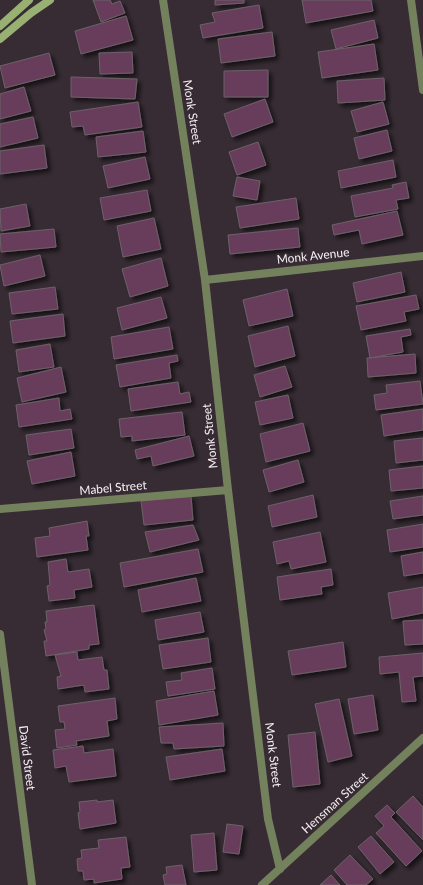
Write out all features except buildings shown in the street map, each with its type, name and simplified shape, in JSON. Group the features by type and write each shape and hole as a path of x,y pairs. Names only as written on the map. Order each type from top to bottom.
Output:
{"main road":[{"path":"0,26 29,0"},
{"path":"0,39 31,12 50,0"}],"street":[{"name":"Monk Street","path":"163,0 205,280 228,490 268,819 280,869"},
{"path":"411,0 423,90"},
{"name":"Monk Avenue","path":"205,280 423,256"},
{"name":"Mabel Street","path":"0,509 228,490"},
{"name":"David Street","path":"0,634 2,678 32,885"},
{"name":"Hensman Street","path":"262,885 423,738"}]}
